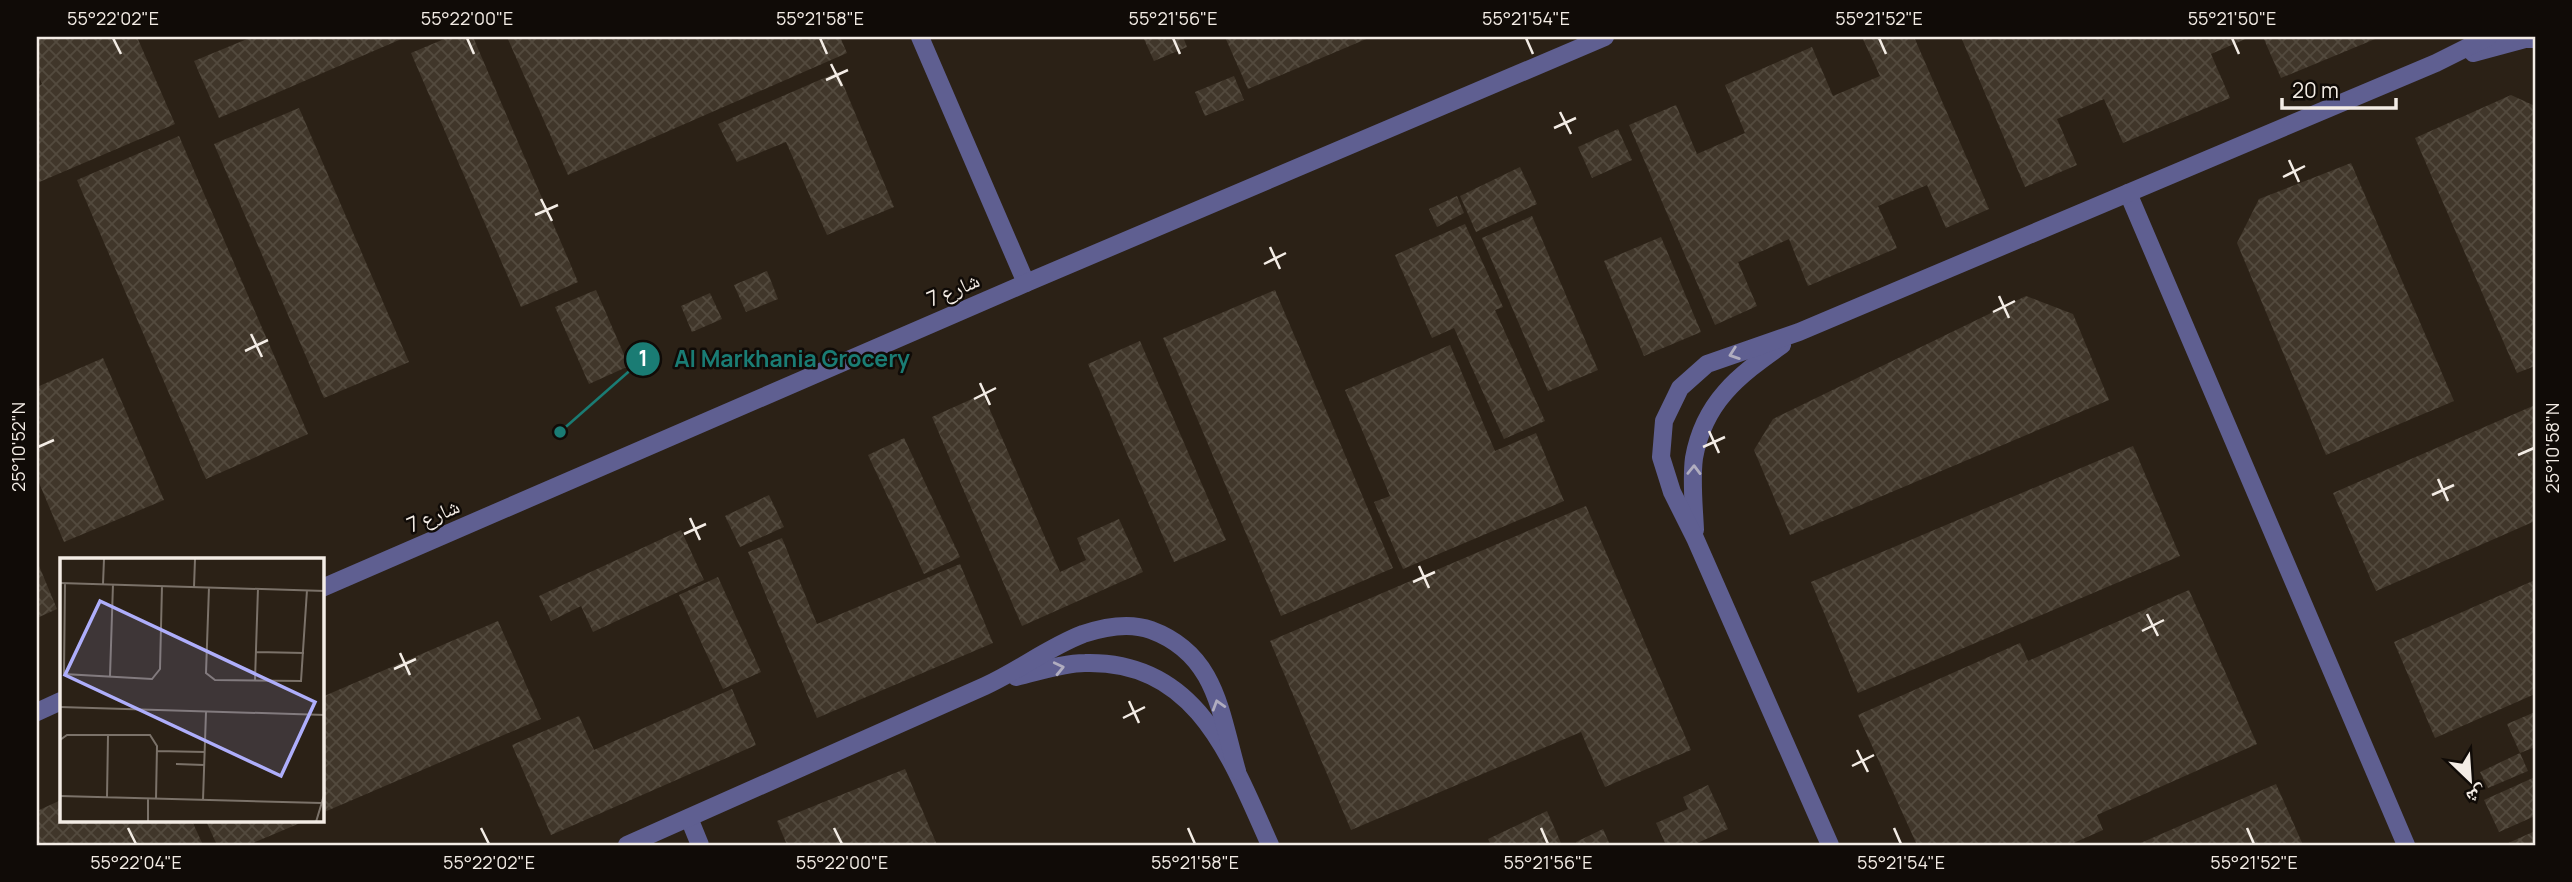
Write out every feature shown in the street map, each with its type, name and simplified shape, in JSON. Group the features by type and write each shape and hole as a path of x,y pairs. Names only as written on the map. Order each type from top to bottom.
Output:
{"street":[{"path":"920,37 1026,283"},
{"name":"شارع 7","path":"324,587 1026,283 1605,37"},
{"path":"1830,845 1695,538 1672,492 1661,457 1664,421 1680,388 1707,364 1799,332 2436,63 2488,37"},
{"path":"2436,63 2525,39 2535,39"},
{"path":"2128,193 2406,845"},
{"path":"1695,538 1694,460 1701,431 1714,404 1734,381 1799,332"},
{"path":"627,845 992,682 1082,635 1114,626 1148,629 1178,643 1202,666 1216,697 1237,771"},
{"path":"992,682 1082,663 1118,664 1153,675 1184,696 1208,724 1237,771 1270,845"},
{"path":"37,712 60,701"},
{"path":"689,818 700,845"}],"building":[{"path":"37,37 137,37 175,124 37,183 37,87 42,84 37,72"},
{"path":"252,37 406,37 219,118 194,61"},
{"path":"449,37 473,37 578,282 521,307 411,53"},
{"path":"507,37 840,37 847,53 568,175"},
{"path":"1143,37 1183,37 1187,47 1154,61"},
{"path":"1225,37 1371,37 1248,89"},
{"path":"1862,37 1914,37 1989,209 1946,228 1927,185 1878,206 1897,248 1808,286 1789,239 1738,262 1757,306 1715,325 1629,125 1676,105 1697,154 1745,133 1725,85 1812,47 1833,96 1880,76"},
{"path":"1961,37 2250,37 2211,54 2230,98 2123,143 2104,99 2057,119 2077,165 2025,187"},
{"path":"2263,37 2380,37 2281,78"},
{"path":"838,72 894,207 827,235 786,142 737,162 718,124"},
{"path":"1234,76 1244,100 1205,116 1195,92"},
{"path":"2511,95 2535,106 2535,366 2517,373 2415,138"},
{"path":"299,108 409,362 324,398 214,144"},
{"path":"1618,129 1632,160 1592,178 1578,147"},
{"path":"179,136 308,434 206,479 77,180"},
{"path":"2351,163 2454,401 2326,455 2237,243 2259,199"},
{"path":"1520,167 1537,204 1476,232 1460,196"},
{"path":"1457,196 1464,213 1437,227 1429,209"},
{"path":"1532,216 1598,370 1548,391 1482,238"},
{"path":"1465,224 1503,307 1495,310 1545,421 1504,439 1454,328 1432,338 1395,255"},
{"path":"1661,237 1701,332 1644,356 1604,261"},
{"path":"767,271 778,299 746,312 734,285"},
{"path":"596,290 629,366 589,384 555,307"},
{"path":"1275,290 1393,568 1281,616 1163,338"},
{"path":"710,293 722,319 692,332 681,306"},
{"path":"2026,296 2073,314 2109,400 1790,535 1754,450 1773,419"},
{"path":"1140,341 1226,540 1174,562 1088,364"},
{"path":"1450,345 1495,451 1536,433 1564,501 1403,569 1374,502 1390,496 1345,390"},
{"path":"103,358 164,500 64,542 37,478 37,387"},
{"path":"983,394 1060,572 1086,560 1077,538 1119,519 1143,572 1022,626 932,417"},
{"path":"2535,405 2535,521 2376,591 2333,493"},
{"path":"904,438 960,557 924,574 868,455"},
{"path":"2133,446 2180,556 1858,693 1811,582"},
{"path":"769,495 784,527 740,547 725,516"},
{"path":"1586,506 1691,750 1605,787 1581,732 1351,830 1270,641"},
{"path":"681,530 704,580 593,632 581,606 551,621 539,596"},
{"path":"782,538 817,624 960,564 993,643 817,718 748,552"},
{"path":"37,561 57,609 37,618"},
{"path":"718,577 761,672 723,689 679,595"},
{"path":"2535,580 2535,694 2435,738 2394,642"},
{"path":"2189,590 2257,744 2097,815 2103,830 2069,845 1917,845 1858,715 2020,643 2028,661"},
{"path":"498,621 541,719 324,812 324,696"},
{"path":"732,689 756,745 551,835 512,745 579,716 594,750"},
{"path":"2535,712 2535,747 2520,753 2507,724"},
{"path":"2520,753 2528,771 2488,788 2480,772"},
{"path":"905,769 937,845 787,845 777,821"},
{"path":"2535,777 2535,816 2499,832 2484,800"},
{"path":"2276,784 2303,845 2136,845"},
{"path":"1708,785 1728,829 1693,845 1666,845 1656,823 1688,809 1683,797"},
{"path":"60,800 60,822 192,822 203,845 37,845 37,811"},
{"path":"1547,811 1561,843 1491,845 1488,839"},
{"path":"206,822 303,822 248,845 217,845"},
{"path":"1603,829 1610,845 1577,845 1576,842"},
{"path":"2535,831 2535,845 2504,845"}],"place":[{"name":"Al Markhania Grocery","path":"560,432"}]}
